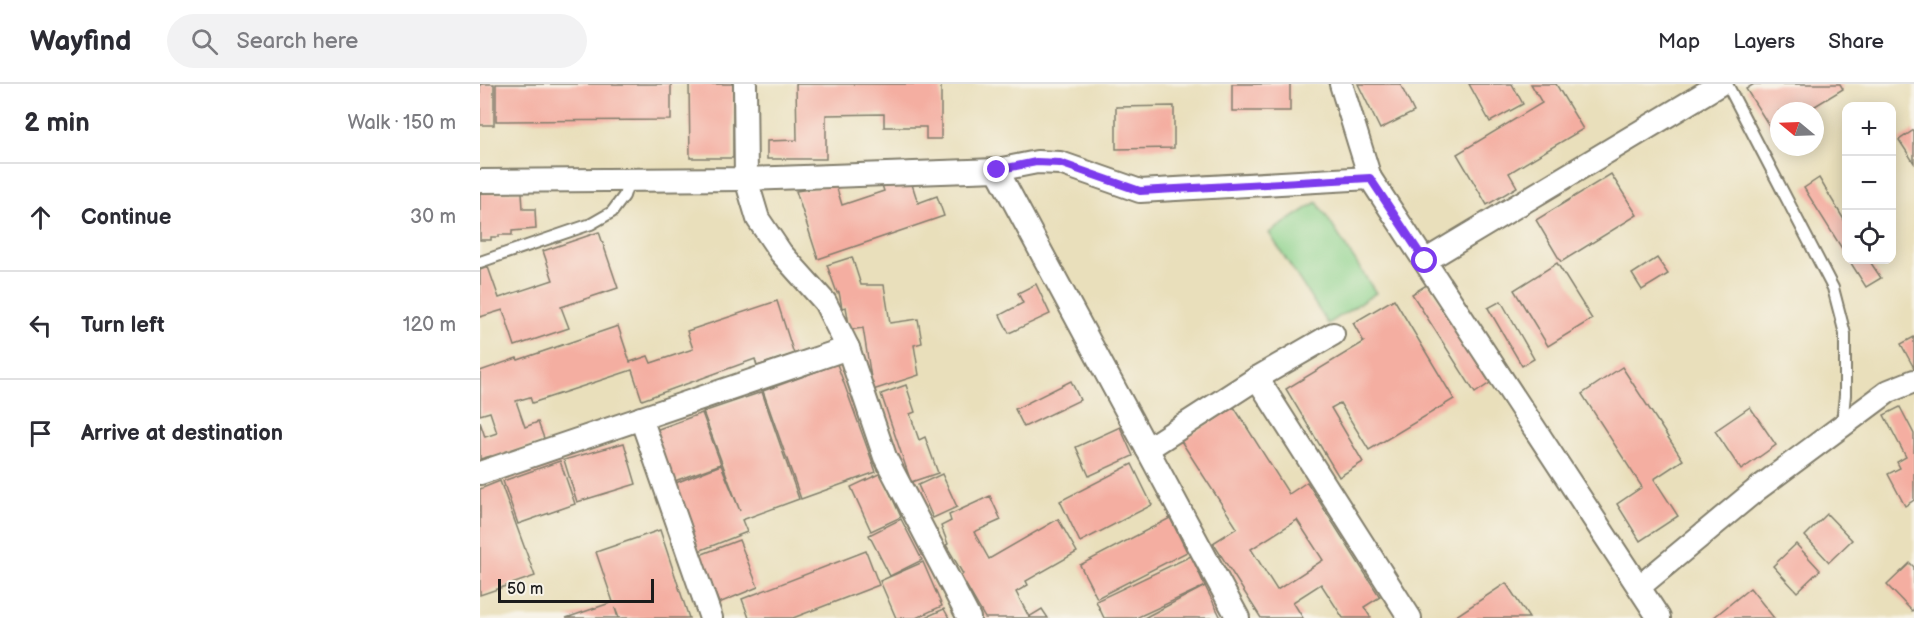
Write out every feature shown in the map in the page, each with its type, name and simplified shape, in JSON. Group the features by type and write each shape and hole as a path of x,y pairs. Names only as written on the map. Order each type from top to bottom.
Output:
{"street":[{"path":"745,84 746,179 758,219 782,253 825,302 848,348 885,457 969,618"},
{"path":"1341,84 1370,178 1659,618"},
{"path":"1425,261 1692,97 1720,84"},
{"path":"480,181 746,179 997,170 1036,162 1060,163 1140,191 1370,178"},
{"path":"997,170 1238,618"},
{"path":"1147,449 1257,378 1333,334"},
{"path":"480,473 848,348"},
{"path":"1257,378 1410,618"},
{"path":"1639,586 1756,490 1889,391 1914,381"},
{"path":"641,418 711,618"}],"lane":[{"path":"1727,84 1833,288 1845,334 1845,395 1842,426"},
{"path":"480,262 591,224 612,212 624,196 629,180"}],"green space":[{"path":"1317,202 1376,293 1328,324 1269,233"}],"building":[{"path":"480,84 494,84 494,125 480,125"},
{"path":"496,84 671,84 671,120 496,121"},
{"path":"689,84 733,84 733,158 690,158"},
{"path":"796,84 941,84 941,139 926,139 926,127 884,127 884,114 826,115 826,159 767,159 767,141 797,140"},
{"path":"1232,84 1290,84 1290,111 1232,111"},
{"path":"1358,84 1400,84 1414,112 1380,129"},
{"path":"1469,84 1512,84 1523,104 1490,122"},
{"path":"1531,84 1556,84 1583,129 1509,173 1517,187 1487,205 1457,154 1542,103"},
{"path":"1754,84 1840,84 1843,89 1822,102 1770,102 1770,127 1746,89"},
{"path":"1174,106 1174,148 1116,149 1116,107"},
{"path":"1914,130 1914,163 1899,140"},
{"path":"1611,174 1637,215 1561,262 1536,220"},
{"path":"910,178 918,203 937,196 944,216 818,259 796,191 835,182 842,205 884,191 880,179"},
{"path":"1819,178 1842,216 1842,249 1804,188"},
{"path":"522,192 523,209 535,209 536,229 512,231 512,235 499,235 499,237 491,237 491,240 480,240 480,193"},
{"path":"599,232 618,288 561,307 569,328 515,346 503,310 480,317 480,270 488,267 499,298 553,280 543,251"},
{"path":"852,257 861,285 884,285 890,323 918,319 922,343 914,345 919,375 873,390 863,328 850,330 846,307 842,308 839,292 837,293 827,265"},
{"path":"1657,258 1668,274 1642,290 1632,274"},
{"path":"1557,263 1592,319 1548,346 1514,290"},
{"path":"1852,264 1872,264 1881,278 1866,287"},
{"path":"1036,284 1050,314 1009,333 1000,315 1023,303 1018,293"},
{"path":"1428,284 1490,383 1475,393 1412,294"},
{"path":"1394,299 1454,399 1369,450 1340,403 1331,408 1363,462 1339,477 1286,389 1364,342 1353,323"},
{"path":"777,301 794,354 757,366 755,359 642,400 632,370 532,403 530,397 516,401 525,427 538,422 545,441 492,458 491,456 480,459 480,422 485,437 497,433 490,412 480,415 480,371 618,326 630,362 648,356 651,363 693,349 687,331"},
{"path":"1501,301 1534,359 1522,366 1488,308"},
{"path":"1914,337 1914,368 1901,344"},
{"path":"837,364 876,472 801,499 763,391"},
{"path":"1622,367 1683,460 1654,479 1678,516 1640,541 1617,504 1642,487 1582,394"},
{"path":"1071,381 1080,400 1024,427 1015,409"},
{"path":"906,385 915,412 910,414 919,440 925,437 938,473 911,482 881,394"},
{"path":"762,392 799,499 742,520 747,532 699,551 673,484 721,465 740,511 703,412"},
{"path":"1234,407 1289,494 1307,482 1380,597 1364,607 1371,618 1343,618 1321,584 1293,602 1303,618 1261,618 1213,543 1237,528 1181,441","holes":["1297,520 1323,560 1277,590 1251,549"]},
{"path":"1750,407 1776,445 1741,470 1715,431"},
{"path":"1900,407 1914,434 1914,500 1905,506 1888,474 1900,468 1897,462 1906,457 1884,415"},
{"path":"702,413 721,464 672,482 653,431"},
{"path":"1120,427 1133,456 1089,476 1076,447"},
{"path":"624,443 636,484 577,502 564,460"},
{"path":"560,461 575,504 518,524 503,481"},
{"path":"1132,464 1152,505 1080,542 1060,501"},
{"path":"881,473 901,517 871,531 851,487"},
{"path":"942,474 957,507 933,518 918,485"},
{"path":"500,481 535,576 480,595 480,489"},
{"path":"990,496 1001,520 974,532 989,559 1058,519 1077,552 1026,581 1028,585 1016,592 1029,617 1042,609 1048,618 985,618 946,545 948,544 941,526 951,521 949,515"},
{"path":"1827,514 1852,540 1829,562 1805,536"},
{"path":"1170,518 1187,552 1097,598 1080,565"},
{"path":"901,519 922,560 890,576 869,535"},
{"path":"660,530 689,618 619,618 615,608 618,618 566,618 613,602 596,552"},
{"path":"739,540 758,587 719,603 700,555"},
{"path":"1796,544 1820,570 1797,592 1773,566"},
{"path":"866,551 879,585 793,618 749,618 742,599"},
{"path":"1191,556 1205,586 1136,618 1104,618 1096,601"},
{"path":"923,562 942,606 916,618 896,618 880,581"},
{"path":"1910,563 1914,567 1914,609 1912,611 1887,585"},
{"path":"1506,583 1529,618 1453,618"},
{"path":"1205,586 1221,618 1144,618"},
{"path":"1750,588 1774,618 1713,618"},
{"path":"944,609 949,618 924,618"}],"route":[{"path":"997,170 1036,162 1060,163 1140,191 1370,178 1425,261"}]}
